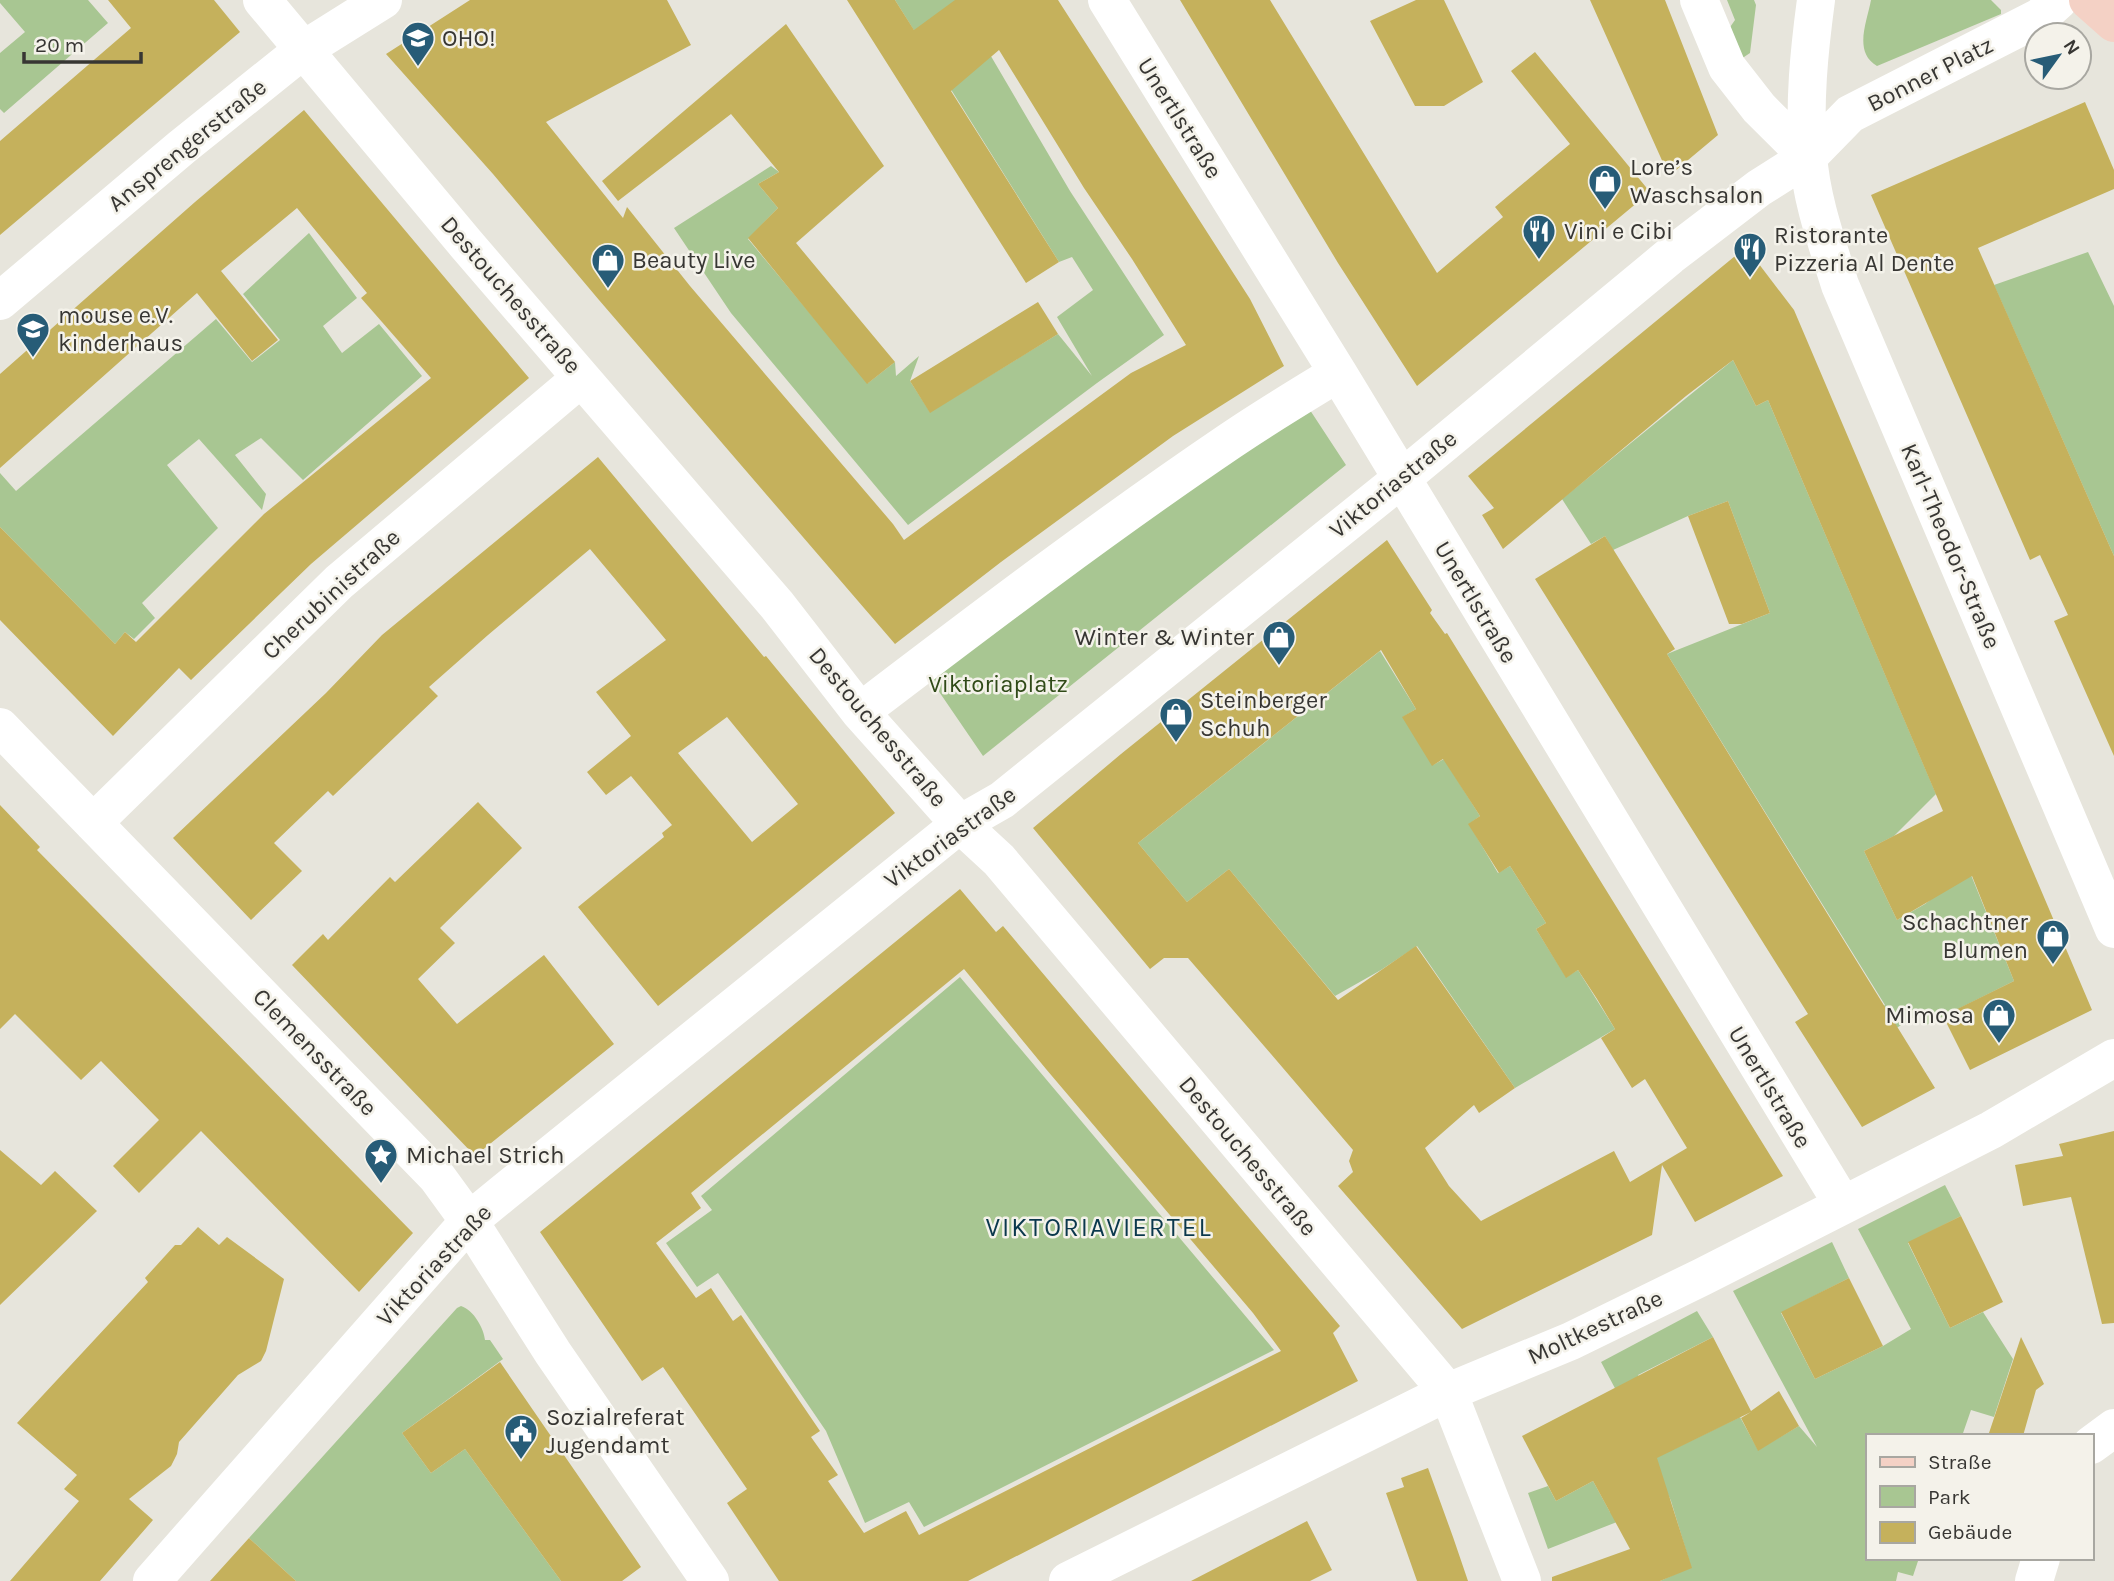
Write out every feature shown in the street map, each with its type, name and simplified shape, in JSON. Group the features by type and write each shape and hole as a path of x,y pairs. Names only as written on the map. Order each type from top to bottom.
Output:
{"main road":[{"path":"2088,0 2114,23"}],"street":[{"name":"Destouchesstraße","path":"262,0 581,378 777,605 860,712 960,824 999,860 1448,1392 1522,1581"},
{"name":"Ansprengerstraße","path":"0,301 182,147 303,50 383,0"},
{"name":"Unertlstraße","path":"1107,0 1338,373 1843,1205"},
{"path":"1699,0 1727,67 1759,108 1808,156"},
{"name":"Karl-Theodor-Straße","path":"1816,0 1807,66 1808,156 1821,223 1840,285 2114,929"},
{"name":"Bonner Platz","path":"1808,156 1850,114 2040,17 2059,0"},
{"name":"Viktoriastraße","path":"152,1581 469,1222 960,824 1002,800 1401,479 1670,256 1759,188 1808,156"},
{"path":"860,712 1026,585 1137,505 1231,439 1338,373"},
{"name":"Cherubinistraße","path":"93,823 339,582 581,378"},
{"name":"Clemensstraße","path":"0,727 437,1177 553,1353 710,1581"},
{"name":"Moltkestraße","path":"1089,1576 1448,1392 1571,1341 1992,1130 2114,1058"},
{"path":"2093,1444 2114,1428"},
{"path":"2034,1581 2040,1560"}],"green space":[{"path":"0,0 88,0 108,23 4,113 0,109 0,53 25,32"},
{"path":"895,0 958,0 1070,191 1164,335 908,525 731,313 674,228 771,166 779,172 758,184 778,208 748,239 868,383 895,362 896,376 919,356 910,381 930,412 1058,334 1092,376 1057,317 1093,290 1072,257 1059,262"},
{"path":"1727,0 1754,0 1756,5 1750,53 1741,59 1728,30 1735,20"},
{"path":"1871,0 1991,0 2001,10 2001,14 1877,66 1865,53 1864,45"},
{"path":"309,233 357,298 323,326 342,353 379,324 422,376 303,480 261,438 235,455 266,494 262,510 199,439 167,465 218,528 142,603 155,618 134,639 125,632 115,644 0,527 0,473 16,491 216,319 252,362 280,340 243,294"},
{"path":"2088,252 2114,306 2114,556 1994,285"},
{"path":"1733,360 1756,406 1768,400 1936,794 1894,836 1864,851 1897,920 1925,904 1969,870 2014,981 1926,1025 1921,1013 1885,1035 1872,1014 1885,1005 1667,654 1770,613 1728,501 1613,550 1605,536 1591,544 1562,499"},
{"name":"Viktoriaplatz","path":"1306,404 1346,465 983,756 929,677"},
{"path":"1380,651 1416,709 1403,717 1433,765 1444,759 1480,816 1469,824 1498,873 1510,866 1546,923 1536,929 1566,977 1578,970 1615,1029 1515,1088 1417,946 1335,996 1229,869 1187,902 1138,843"},
{"path":"960,977 1274,1350 924,1527 909,1502 865,1523 826,1431 718,1273 697,1287 666,1243 712,1210 701,1196"},
{"path":"1945,1185 1961,1216 1908,1243 1950,1328 1983,1312 2013,1359 1994,1417 1971,1410 1963,1434 1866,1434 1866,1560 1918,1560 1913,1576 1898,1572 1896,1581 1660,1581 1691,1567 1671,1501 1650,1454 1601,1362 1697,1311 1713,1337 1638,1375 1674,1449 1740,1417 1758,1450 1799,1426 1817,1447 1733,1291 1832,1242 1849,1278 1781,1313 1815,1379 1883,1346 1911,1329 1858,1229"},
{"path":"461,1306 474,1316 485,1340 490,1340 503,1359 402,1433 431,1473 465,1449 561,1581 296,1581 249,1538"},
{"path":"1593,1481 1610,1512 1636,1501 1622,1520 1548,1549 1528,1493 1548,1486 1556,1501"}],"building":[{"path":"108,0 214,0 240,32 0,235 0,141 131,28"},
{"path":"470,0 667,0 691,45 546,122 623,218 627,207 904,540 1131,373 1186,345 999,50 951,91 1059,262 1026,283 847,0 895,0 914,30 955,0 1058,0 1250,299 1284,366 1173,436 1001,562 895,644 493,174 386,54"},
{"path":"1180,0 1270,0 1437,273 1503,217 1495,207 1570,144 1511,71 1535,52 1650,192 1417,386 1338,263"},
{"path":"1416,0 1444,0 1483,82 1444,106 1415,106 1370,21"},
{"path":"1590,0 1665,0 1718,135 1669,176"},
{"path":"786,24 884,166 796,243 895,362 867,384 748,238 778,208 758,184 779,172 731,114 618,201 602,181"},
{"path":"2085,102 2114,170 2114,189 1978,248 2114,556 2114,756 2054,621 2068,615 2040,555 2030,560 1871,195"},
{"path":"304,110 529,378 311,564 191,680 179,668 113,736 0,620 0,527 115,644 125,632 136,642 264,514 431,378 361,298 367,293 297,208 221,271 278,340 252,361 197,293 0,468 0,374"},
{"path":"1746,247 1794,310 2092,1010 1970,1070 1943,1016 2014,981 1972,876 1897,920 1864,851 1943,811 1768,400 1756,406 1733,360 1503,549 1482,515 1494,508 1468,476"},
{"path":"1038,302 1058,334 930,413 910,381"},
{"path":"598,457 895,813 658,1006 578,907 664,837 662,833 672,825 631,776 606,795 587,772 631,736 596,692 666,640 590,549 429,687 438,696 333,796 328,791 274,843 302,871 251,920 173,838 326,693 382,635","holes":["727,717 798,804 752,842 678,753"]},
{"path":"1728,501 1770,613 1742,624 1729,624 1688,516"},
{"path":"1605,536 1675,649 1667,654 1935,1088 1862,1127 1795,1022 1808,1014 1535,579"},
{"path":"1387,540 1783,1176 1695,1222 1662,1165 1652,1235 1462,1329 1338,1186 1353,1172 1349,1161 1353,1150 1271,1054 1188,958 1164,958 1150,969 1033,828","holes":["1381,650 1416,709 1402,717 1432,766 1443,759 1480,816 1468,824 1499,873 1510,866 1546,923 1536,929 1566,978 1578,970 1615,1029 1601,1038 1632,1088 1645,1079 1687,1148 1630,1182 1614,1151 1481,1221 1449,1186 1425,1148 1474,1105 1479,1113 1515,1088 1416,946 1338,1000 1229,869 1187,902 1138,843"]},
{"path":"478,802 522,848 440,928 455,943 418,979 457,1024 544,955 614,1044 475,1156 292,965 323,934 328,940 390,877 395,882"},
{"path":"0,805 40,847 37,850 413,1233 359,1292 201,1131 139,1193 113,1166 159,1120 101,1061 81,1080 15,1014 0,1029"},
{"path":"960,889 996,932 1003,926 1340,1326 1333,1333 1358,1381 968,1581 779,1581 727,1503 747,1489 663,1367 642,1381 540,1232","holes":["964,969 1253,1313 1281,1351 919,1535 906,1511 864,1533 828,1481 838,1475 811,1437 820,1431 741,1315 733,1321 711,1288 696,1298 656,1243 701,1208 691,1193"]},
{"path":"2114,1131 2114,1323 2102,1324 2071,1197 2023,1206 2015,1165 2063,1156 2059,1144"},
{"path":"0,1150 41,1185 55,1171 97,1211 0,1305"},
{"path":"1961,1216 2003,1302 1950,1328 1908,1242"},
{"path":"198,1227 219,1245 227,1237 284,1279 266,1351 261,1361 238,1375 179,1442 171,1466 129,1499 153,1520 100,1581 10,1581 79,1501 64,1489 77,1475 17,1423 148,1282 145,1278 175,1245 181,1245"},
{"path":"1849,1278 1883,1346 1815,1379 1781,1312"},
{"path":"1713,1337 1751,1411 1779,1391 1799,1426 1758,1451 1741,1418 1751,1412 1657,1458 1692,1568 1660,1581 1552,1581 1552,1577 1630,1549 1593,1481 1556,1501 1522,1436"},
{"path":"2021,1337 2044,1384 2036,1390 2024,1434 1989,1434"},
{"name":"Sozialreferat Jugendamt","path":"500,1362 641,1567 622,1581 561,1581 465,1449 431,1473 402,1433"},
{"path":"1428,1468 1468,1581 1417,1581 1386,1493 1404,1487 1401,1478"},
{"path":"1307,1521 1332,1570 1310,1581 1191,1581"},
{"path":"249,1538 296,1581 210,1581"}],"place":[{"name":"OHO!","path":"418,68"},
{"name":"Lore’s Waschsalon","path":"1605,211"},
{"name":"Vini e Cibi","path":"1539,261"},
{"name":"Ristorante Pizzeria Al Dente","path":"1750,279"},
{"name":"Beauty Live","path":"608,290"},
{"name":"mouse e.V. kinderhaus","path":"33,359"},
{"name":"Winter & Winter","path":"1279,667"},
{"name":"Steinberger Schuh","path":"1176,744"},
{"name":"Schachtner Blumen","path":"2053,966"},
{"name":"Mimosa","path":"1999,1045"},
{"name":"Michael Strich","path":"381,1185"},
{"name":"Sozialreferat Jugendamt","path":"521,1461"}],"district":[{"name":"VIKTORIAVIERTEL","path":"1099,1227"}]}
